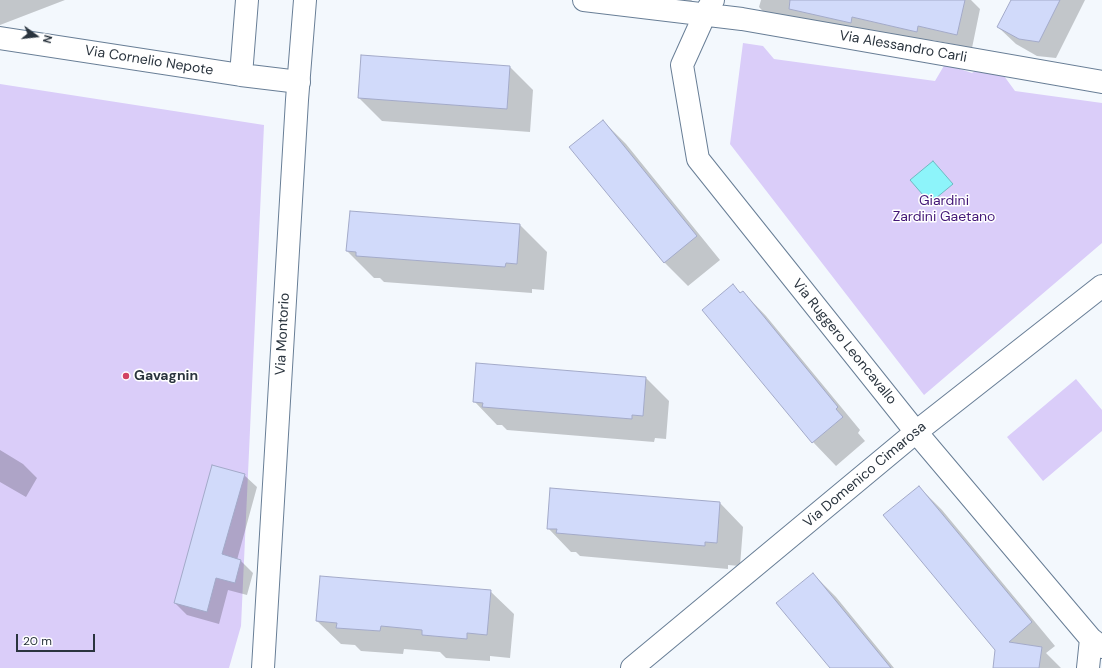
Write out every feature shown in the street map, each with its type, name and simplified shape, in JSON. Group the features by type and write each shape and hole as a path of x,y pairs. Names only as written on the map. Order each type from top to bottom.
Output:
{"street":[{"path":"241,75 247,0"},
{"name":"Via Montorio","path":"263,668 305,0"},
{"name":"Via Alessandro Carli","path":"584,0 709,7 750,21 1102,82"},
{"name":"Via Ruggero Leoncavallo","path":"709,7 682,65 698,159 916,432 1096,643 1088,668"},
{"name":"Via Cornelio Nepote","path":"0,38 241,75 299,82"},
{"name":"Via Domenico Cimarosa","path":"632,668 916,432 1102,286"}],"green space":[{"name":"Giardini Zardini Gaetano","path":"743,43 763,46 774,59 935,81 945,64 972,73 981,67 999,69 1015,91 1102,103 1102,243 924,395 730,144"},
{"name":"Gavagnin","path":"0,84 264,125 241,626 229,668 0,668"},
{"path":"1076,379 1102,410 1102,431 1043,481 1007,437"}],"water":[{"path":"933,161 953,184 930,203 910,180"}],"building":[{"path":"790,0 965,0 957,35 918,26 917,32 852,17 851,23 789,9"},
{"path":"1011,0 1060,0 1039,42 1019,39 997,27"},
{"path":"361,55 510,66 507,109 358,98"},
{"path":"603,120 697,236 664,263 569,147"},
{"path":"350,211 520,224 517,264 506,263 505,267 356,256 356,252 346,251"},
{"path":"733,284 740,293 743,291 838,407 836,409 843,417 812,443 702,310"},
{"path":"476,363 646,377 643,416 632,415 632,419 482,407 483,403 473,402"},
{"path":"212,465 245,474 222,554 241,560 235,583 216,578 207,612 174,603"},
{"path":"919,486 1032,622 1009,642 1042,647 1039,668 993,668 995,650 883,515"},
{"path":"550,488 720,502 717,543 705,542 705,546 556,533 557,529 547,529"},
{"path":"813,573 891,668 830,668 776,603"},
{"path":"320,576 491,590 487,635 467,633 467,639 422,635 422,630 381,626 380,631 336,628 337,623 316,621"}],"place":[{"name":"Gavagnin","path":"126,376"}]}
